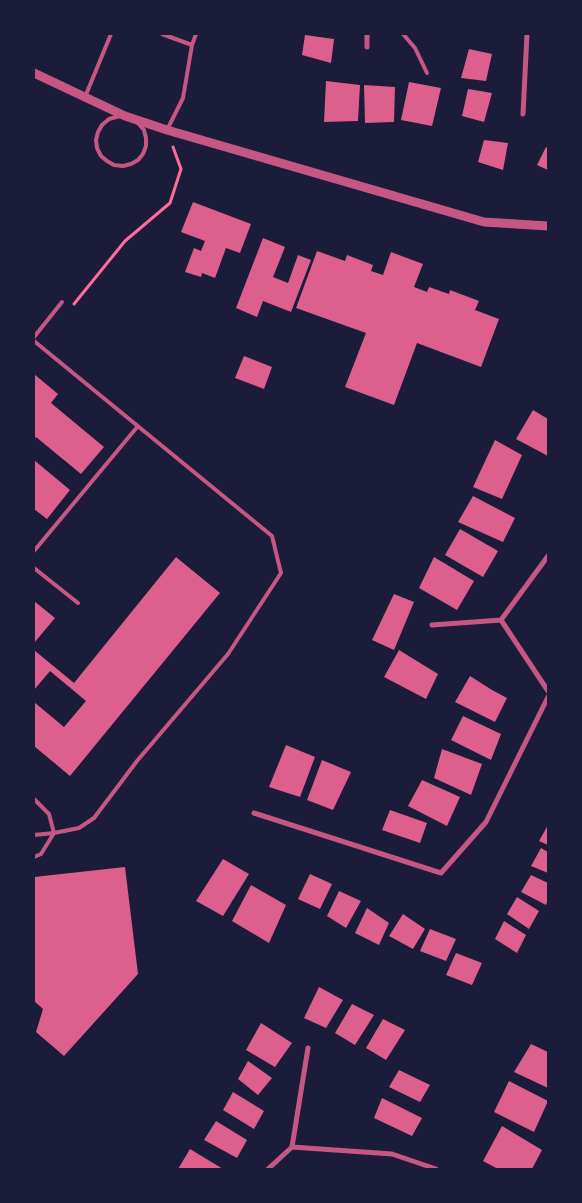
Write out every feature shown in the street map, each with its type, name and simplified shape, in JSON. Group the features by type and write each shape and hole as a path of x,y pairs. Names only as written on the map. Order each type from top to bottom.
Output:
{"street":[{"path":"367,34 367,47"},
{"path":"523,114 527,34"},
{"path":"34,73 128,117 167,130 484,222 548,226"},
{"path":"432,625 501,620 548,556"},
{"path":"501,620 548,691"},
{"path":"254,813 441,873 486,822 548,698"},
{"path":"268,1169 292,1147 308,1048"},
{"path":"292,1147 392,1154 436,1169"}],"lane":[{"path":"84,97 111,34"},
{"path":"162,34 192,44"},
{"path":"167,130 183,98 192,44 196,34"},
{"path":"403,34 415,48 427,73"},
{"path":"116,116 128,117 139,123 144,130 146,146 138,160 123,166 114,165 101,156 97,148 98,132 108,119 116,116"},
{"path":"34,337 62,302"},
{"path":"34,341 272,536 281,573 228,654 137,761 94,818 79,828 34,835"},
{"path":"34,551 138,426"},
{"path":"34,568 78,603"},
{"path":"34,799 49,814 54,833 41,854 34,857"}],"path":[{"path":"74,305 125,241 170,203 181,169 167,130"}],"building":[{"path":"305,35 334,39 331,63 302,55"},
{"path":"469,49 492,54 486,81 461,78"},
{"path":"326,81 360,85 358,121 324,122"},
{"path":"409,82 441,88 432,126 401,120"},
{"path":"364,85 395,87 394,122 365,123"},
{"path":"468,89 492,93 484,122 462,116"},
{"path":"484,140 508,143 503,170 478,162"},
{"path":"546,147 548,148 548,170 537,165"},
{"path":"193,202 251,224 240,253 226,248 215,278 202,273 201,277 185,272 194,248 201,251 205,241 181,232"},
{"path":"263,238 285,247 273,277 288,283 298,255 311,260 291,312 263,301 257,317 236,308"},
{"path":"317,251 345,261 347,255 373,265 371,271 383,275 391,252 423,264 414,287 427,292 429,287 449,294 450,290 479,301 475,310 499,319 481,367 417,343 394,405 345,387 366,333 296,308"},
{"path":"244,356 272,367 264,389 235,378"},
{"path":"34,374 58,394 51,403 104,447 81,474 36,437 34,440"},
{"path":"533,410 548,419 548,456 516,439"},
{"path":"495,440 522,455 502,499 473,487"},
{"path":"34,460 70,490 47,519 34,509"},
{"path":"473,496 515,518 503,542 458,522"},
{"path":"460,529 498,551 483,577 445,555"},
{"path":"176,557 220,593 70,776 34,746 34,702 64,727 86,701 50,671 34,690 34,650 74,683"},
{"path":"434,557 474,581 457,610 419,588"},
{"path":"394,594 414,602 394,650 372,640"},
{"path":"34,601 55,618 34,643"},
{"path":"399,650 438,674 426,699 384,677"},
{"path":"470,676 507,698 495,722 455,702"},
{"path":"463,716 501,734 491,760 451,740"},
{"path":"286,745 315,757 300,797 269,787"},
{"path":"442,749 482,764 471,795 434,778"},
{"path":"322,760 351,772 333,810 307,800"},
{"path":"422,780 460,797 447,826 408,806"},
{"path":"390,810 427,823 420,843 382,830"},
{"path":"548,825 548,845 539,841"},
{"path":"541,848 548,852 548,873 531,866"},
{"path":"223,859 249,874 223,916 196,901"},
{"path":"125,867 138,974 64,1056 36,1032 43,1009 34,1001 34,877"},
{"path":"310,874 332,884 320,909 298,899"},
{"path":"531,875 548,883 548,900 546,905 521,892"},
{"path":"251,885 286,905 269,943 232,921"},
{"path":"339,891 361,901 346,928 327,916"},
{"path":"517,897 539,911 529,929 507,914"},
{"path":"367,908 389,923 379,945 355,933"},
{"path":"403,914 425,929 413,949 389,936"},
{"path":"504,921 526,935 517,953 495,939"},
{"path":"430,929 456,939 446,961 420,951"},
{"path":"456,953 482,963 472,985 446,975"},
{"path":"319,987 343,1000 326,1028 304,1018"},
{"path":"352,1004 374,1015 355,1045 335,1033"},
{"path":"383,1019 405,1030 386,1060 366,1048"},
{"path":"261,1023 292,1043 275,1067 246,1050"},
{"path":"531,1044 548,1052 548,1088 514,1072"},
{"path":"248,1061 272,1078 258,1095 238,1079"},
{"path":"399,1070 430,1085 420,1102 389,1087"},
{"path":"509,1081 548,1101 534,1132 494,1112"},
{"path":"233,1092 264,1111 254,1129 223,1110"},
{"path":"382,1098 422,1118 412,1136 374,1118"},
{"path":"216,1121 247,1140 237,1158 204,1140"},
{"path":"502,1126 542,1150 532,1169 498,1169 483,1161"},
{"path":"190,1149 223,1169 178,1169"}]}
